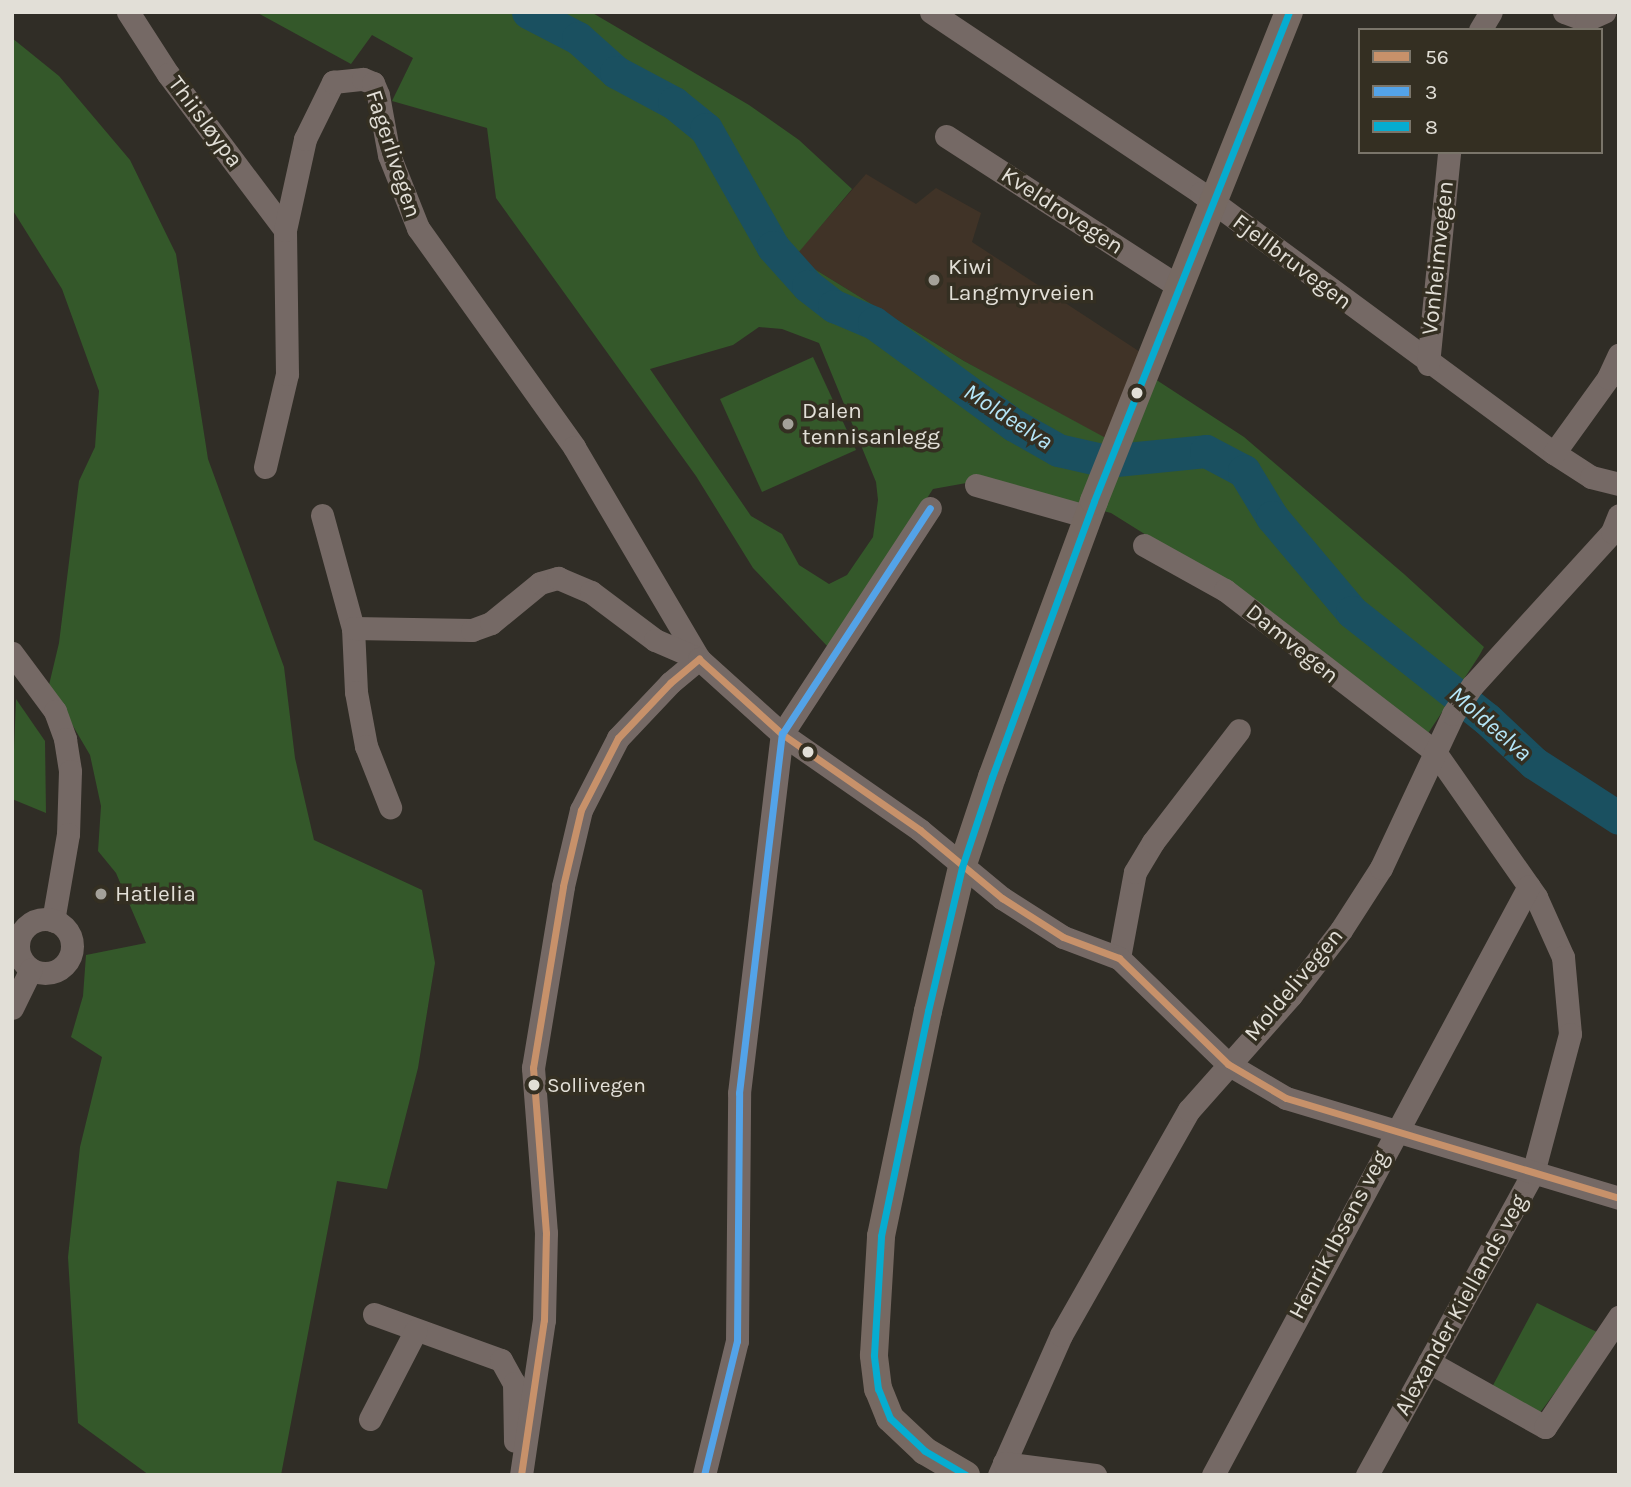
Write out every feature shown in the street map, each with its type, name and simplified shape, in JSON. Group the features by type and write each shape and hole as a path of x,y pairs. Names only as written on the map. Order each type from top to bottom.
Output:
{"main road":[{"path":"966,1475 925,1451 890,1418 878,1389 872,1328 887,1201 962,867 1092,509 1289,12"}],"street":[{"name":"Thiisløypa","path":"128,12 168,74 285,230"},
{"name":"Fjellbruvegen","path":"932,12 1214,203 1428,364 1554,453 1591,477 1619,484"},
{"path":"1481,28 1491,12"},
{"path":"1564,12 1586,20 1604,12"},
{"name":"Fagerlivegen","path":"265,467 287,374 285,230 305,139 333,82 363,79 373,83 389,155 418,228 574,447 699,659 782,734 920,830 962,867 1050,931 1119,958 1228,1063 1286,1098 1619,1198"},
{"name":"Kveldrovegen","path":"946,136 1179,287"},
{"name":"Vonheimvegen","path":"1428,364 1449,154"},
{"path":"1554,453 1608,378 1619,354"},
{"path":"976,485 1092,509"},
{"path":"704,1475 737,1341 739,1093 782,734 930,508"},
{"path":"322,515 353,628 356,692 366,746 390,807"},
{"name":"Moldelivegen","path":"1004,1471 1047,1362 1141,1190 1189,1110 1291,995 1381,869 1434,752 1453,714 1472,686 1612,532 1619,515"},
{"name":"Damvegen","path":"1144,544 1225,590 1434,752"},
{"path":"353,628 472,630 491,623 540,583 558,578 591,592 655,640 699,659 670,682 618,738 581,810 563,886 533,1068 546,1279 541,1353 522,1465"},
{"path":"12,653 55,711 65,739 70,771 68,834 53,921"},
{"path":"1119,958 1130,884 1138,865 1239,730"},
{"name":"Alexander Kiellands veg","path":"1367,1475 1533,1173 1567,1054 1570,1012 1563,957 1529,886 1434,752"},
{"name":"Henrik Ibsens veg","path":"1213,1475 1394,1131 1529,886"},
{"path":"38,920 53,921 71,938 67,962 55,972 31,969 21,958 21,935 38,920"},
{"path":"12,1008 31,969"},
{"path":"374,1314 501,1360 514,1383 514,1437 522,1465"},
{"path":"1429,1362 1545,1427 1619,1317"},
{"path":"370,1419 416,1330"},
{"path":"1004,1471 1095,1475"}],"shaded area":[{"path":"866,174 916,204 936,188 981,213 972,242 1160,365 1126,450 964,361 803,262 797,253"}],"green space":[{"path":"256,12 591,12 749,105 799,140 852,189 798,253 803,262 964,361 1126,449 1155,379 1244,437 1404,574 1484,647 1421,744 1167,548 1111,513 983,480 933,489 829,648 753,568 696,476 496,198 487,128 392,101 413,58 372,35 351,64","holes":["759,327 782,329 819,343 876,482 878,500 873,537 847,575 829,584 799,565 782,534 751,516 650,369 733,345"]},
{"path":"12,38 59,76 130,160 176,254 208,459 284,667 295,758 314,840 422,890 435,963 418,1068 387,1189 337,1181 281,1475 149,1475 78,1423 68,1257 80,1147 102,1057 71,1037 83,996 86,955 146,943 116,873 98,851 101,806 90,755 49,685 59,643 79,481 95,447 99,391 62,289 12,209"},
{"name":"Dalen tennisanlegg","path":"813,357 856,450 762,492 720,399"},
{"path":"16,699 45,741 46,813 12,799"},
{"path":"1537,1303 1599,1333 1539,1414 1491,1389"}],"waterway":[{"name":"Moldeelva","path":"528,12 578,38 616,72 674,103 706,129 773,247 808,286 834,306 874,323 1014,425 1058,450 1106,461 1206,451 1244,471 1272,517 1352,612 1487,719 1534,763 1619,818"}],"transit line":[{"name":"8","path":"966,1475 925,1451 890,1418 878,1389 874,1355 881,1236 928,1011 962,867 992,777 1094,501 1289,12"},
{"name":"3","path":"704,1475 737,1341 739,1093 782,734 930,508"},
{"name":"56","path":"521,1475 544,1320 546,1233 533,1068 563,886 581,810 618,738 670,683 699,659 782,734 920,830 1002,898 1063,937 1119,958 1228,1064 1286,1098 1619,1198"}],"place":[{"name":"Kiwi Langmyrveien","path":"934,280"},
{"name":"Dalen tennisanlegg","path":"788,424"},
{"name":"Hatlelia","path":"101,894"},
{"name":"Sollivegen","path":"534,1085"}]}
